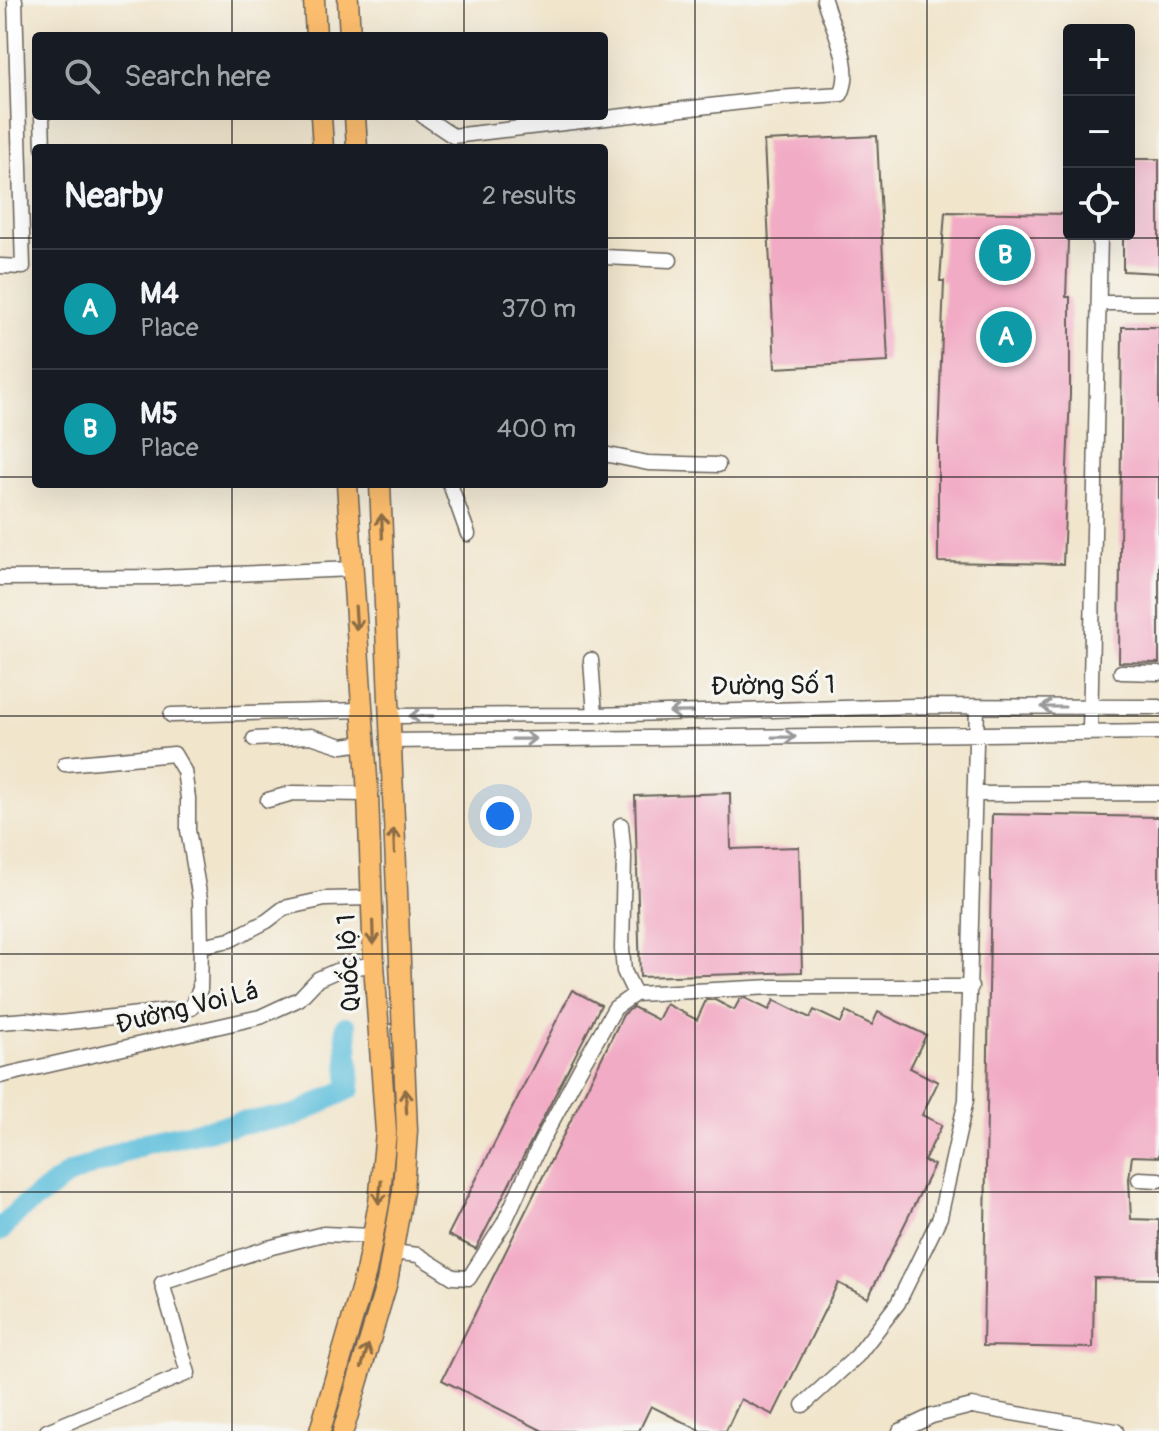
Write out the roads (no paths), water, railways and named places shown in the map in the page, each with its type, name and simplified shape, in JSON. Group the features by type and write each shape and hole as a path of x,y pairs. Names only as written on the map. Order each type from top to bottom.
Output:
{"highway":[{"path":"314,0 316,32"},
{"path":"348,0 350,32"},
{"path":"321,120 323,144"},
{"path":"355,120 357,144"},
{"name":"Quốc lộ 1","path":"320,1431 366,1272 386,1132 347,488"},
{"name":"Quốc lộ 1","path":"343,1431 387,1282 403,1191 407,1130 380,488"},
{"path":"362,714 388,716"},
{"path":"364,743 390,741"}],"street":[{"path":"0,266 23,267 15,0"},
{"path":"608,118 777,98 841,94 847,83 845,65 824,0"},
{"path":"42,120 43,144"},
{"path":"429,120 453,136 589,120"},
{"path":"1090,732 1100,240"},
{"path":"608,257 670,260"},
{"path":"1100,303 1159,303"},
{"path":"608,455 648,463 718,465"},
{"path":"451,488 468,534"},
{"path":"0,578 161,577 353,569"},
{"path":"591,660 595,715"},
{"path":"1121,672 1159,673"},
{"path":"803,1405 857,1356 898,1303 940,1217 966,1100 977,707"},
{"name":"Đường Số 1","path":"388,716 1159,707"},
{"path":"171,715 362,714"},
{"name":"Đường Số 1","path":"390,741 1159,732"},
{"path":"254,739 311,736 342,746 364,743"},
{"path":"0,1022 26,1020 60,1023 191,1008 200,989 200,899 188,830 184,771 174,754 65,764"},
{"path":"268,800 293,793 368,794"},
{"path":"976,794 1159,793"},
{"path":"621,825 624,857 622,949 624,971 635,994"},
{"path":"201,946 230,940 267,921 284,908 325,899 371,898"},
{"name":"Đường Voi Lá","path":"0,1076 260,1017 299,999 318,979 336,971 374,964"},
{"path":"392,1252 418,1255 453,1277 469,1278 504,1223 541,1142 615,1008 635,994 773,987 971,987"},
{"path":"1139,1179 1159,1180"},
{"path":"47,1431 188,1373 162,1283 268,1248 323,1234 373,1236"},
{"path":"900,1431 932,1416 972,1406 1116,1431"}],"waterway":[{"path":"0,1231 18,1211 69,1174 146,1143 240,1123 294,1116 350,1088 346,1027"}],"place":[{"name":"M5","path":"1005,255"},
{"name":"M4","path":"1006,337"}]}
